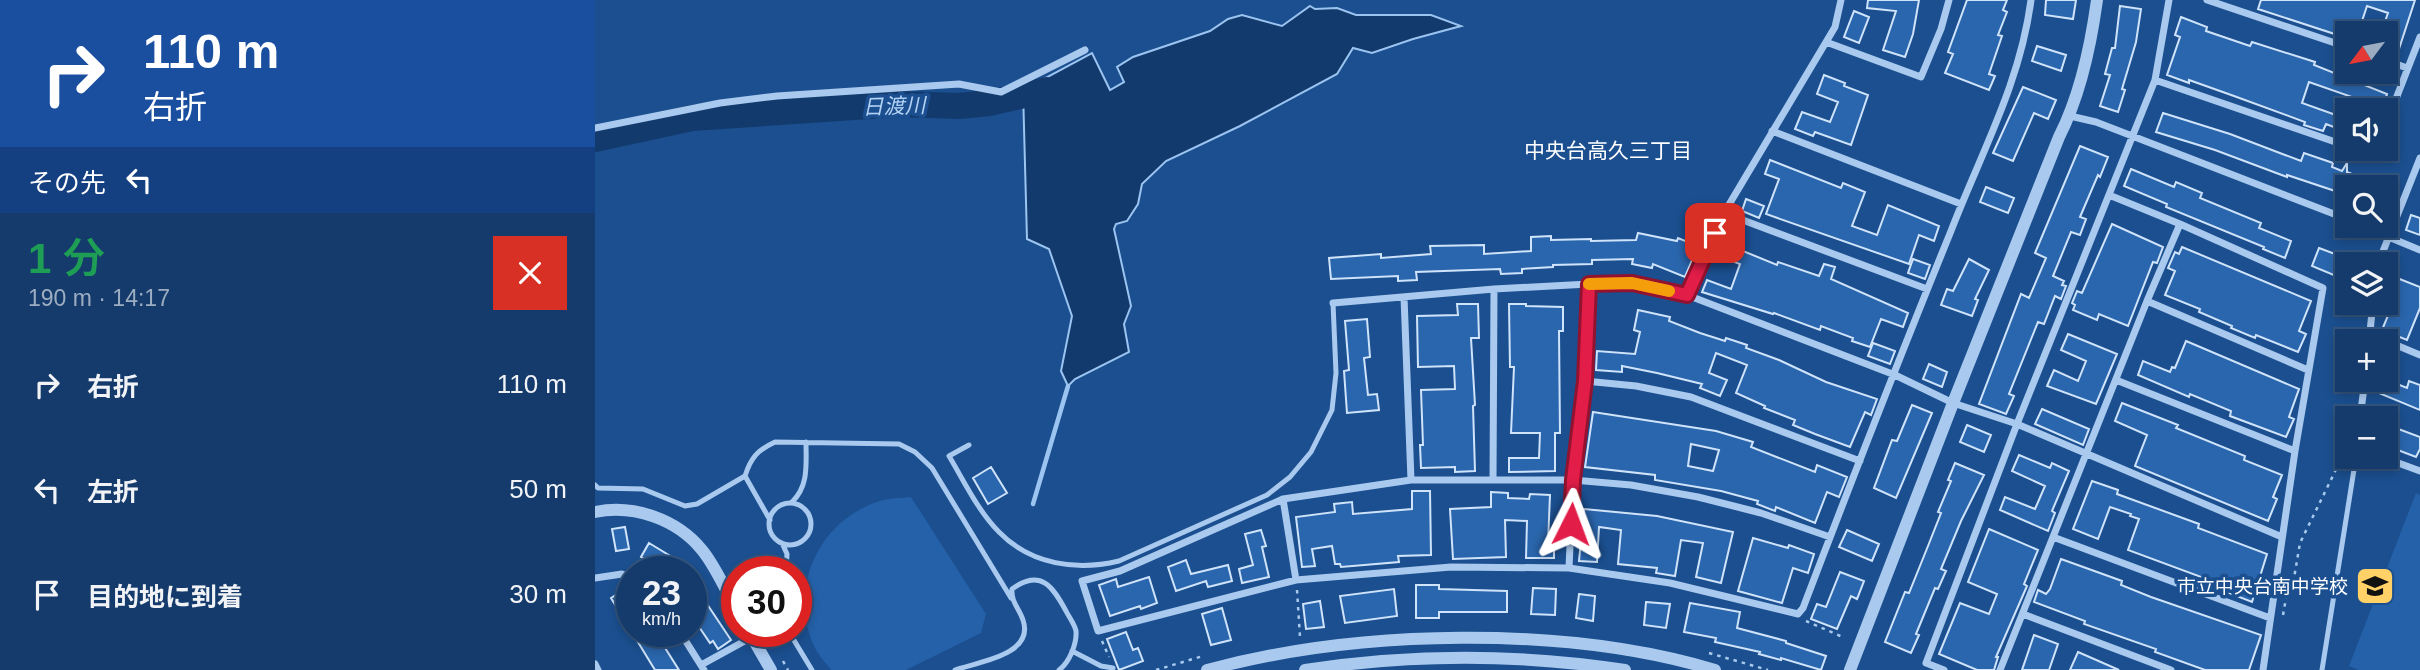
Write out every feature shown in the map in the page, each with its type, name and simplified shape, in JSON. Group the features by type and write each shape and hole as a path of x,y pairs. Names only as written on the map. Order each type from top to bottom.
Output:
{"street":[{"path":"1687,295 1724,213 1835,27 1841,0"},
{"path":"1826,42 1921,77 1941,29 1949,0"},
{"path":"1830,537 1761,513 1698,497 1631,485 1573,480 1411,480 1283,499 1120,571 1083,581 1098,631 1296,580 1451,567 1569,568 1669,583 1798,614 1830,537 1895,375 1961,204 2008,98 2028,23 2031,0"},
{"path":"1850,670 1953,403 2059,137 2070,116 2094,23 2097,0"},
{"path":"1944,670 1926,663 2017,424 2155,80 2169,0"},
{"path":"2207,0 2335,43"},
{"path":"2396,98 2420,37"},
{"path":"595,128 720,103 777,96 960,84 1002,92 1085,50"},
{"path":"2398,65 2407,68"},
{"path":"2155,80 2335,142"},
{"path":"2070,116 2096,122 2335,214"},
{"path":"1772,131 1961,204"},
{"path":"2398,217 2420,158"},
{"path":"2109,195 2323,288 2294,451 2263,670"},
{"path":"1724,213 1927,289"},
{"path":"2000,670 2180,224"},
{"path":"2384,252 2390,238 2420,250"},
{"path":"1333,303 1494,289 1632,283 1687,295 1895,375 1953,403 2017,424 2281,537"},
{"path":"1569,568 1573,480 1585,381 1589,284"},
{"path":"1493,479 1494,289"},
{"path":"1404,297 1411,480"},
{"path":"2147,301 2308,370"},
{"path":"2398,347 2420,355"},
{"path":"2116,380 2294,451"},
{"path":"1585,381 1636,386 1691,397 1860,461"},
{"path":"2398,463 2420,471"},
{"path":"1283,499 1296,580"},
{"path":"595,512 608,509 640,510 674,526 702,551 721,584"},
{"path":"2053,537 2270,618"},
{"path":"595,578 616,575"},
{"path":"2023,614 2171,670"},
{"path":"1207,670 1274,655 1342,645 1452,638 1572,643 1625,650 1715,670"},
{"path":"689,647 702,668 732,647"},
{"path":"758,647 771,670"},
{"path":"1305,670 1350,663 1455,658 1571,662 1625,670"},
{"path":"595,664 598,670"}],"lane":[{"path":"969,445 949,456 999,533 1021,550 1050,562 1078,566 1119,561 1267,495 1290,477 1311,452 1332,410 1336,373 1333,303"},
{"path":"595,485 598,488 642,489 685,506 697,504 745,476 750,460 761,449 775,442 899,444 915,452 932,467 1023,618 1025,630 1021,642 1013,651 955,670"},
{"path":"792,502 805,480 806,442"},
{"path":"2322,670 2354,469"},
{"path":"745,476 769,520 772,534 782,543 787,556"},
{"path":"769,520 774,509 792,502 804,507 809,513 811,529 801,542 793,545 782,543"},
{"path":"1011,598 1012,589 1031,579 1044,582 1053,588 1076,631 1066,665 1059,670"},
{"path":"798,647 812,670"},
{"path":"1072,651 1101,666 1113,668"}],"path":[{"path":"2288,589 2293,584 2300,544 2336,469"},
{"path":"1296,580 1300,637"},
{"path":"1798,614 1808,623 1845,638"},
{"path":"1098,631 1113,668"}],"shaded area":[{"path":"1310,6 1315,9 1337,8 1356,15 1431,15 1461,26 1372,53 1353,48 1337,74 1240,126 1166,161 1142,184 1138,204 1127,221 1116,224 1114,229 1131,306 1124,324 1129,352 1075,379 1068,386 1061,371 1072,316 1049,249 1027,239 1023,90 1092,53 1110,90 1124,82 1117,67 1133,57 1210,31 1228,19 1242,15 1282,26"},
{"path":"2416,493 2420,495 2420,670 2359,670 2349,666"},
{"path":"911,497 986,614 981,633 906,670 831,670 812,640 812,566 825,541 840,524 858,510 884,500"}],"building":[{"path":"1868,0 1919,0 1913,34 1905,57 1883,50 1896,11 1867,8"},
{"path":"1967,0 2007,0 2003,10 2007,12 1998,35 2002,36 1989,74 1995,76 1989,90 1945,73 1953,54 1948,52"},
{"path":"2046,0 2076,0 2073,19 2045,15"},
{"path":"2261,0 2415,0 2398,52 2398,21 2385,21 2388,13 2367,6 2362,21 2335,21 2335,34 2258,9"},
{"path":"2120,6 2141,9 2136,42 2118,112 2100,106 2110,75 2105,74 2112,48 2115,48"},
{"path":"1854,11 1869,17 1859,43 1844,37"},
{"path":"2181,17 2207,27 2206,31 2250,46 2252,42 2315,62 2314,65 2335,73 2335,84 2362,84 2387,94 2386,98 2355,98 2309,82 2302,103 2335,115 2335,127 2326,124 2323,131 2234,96 2167,75 2180,37 2175,35"},
{"path":"2037,46 2066,55 2061,71 2032,61"},
{"path":"1824,75 1868,95 1851,145 1815,132 1813,136 1795,129 1802,112 1830,122 1838,102 1817,94"},
{"path":"2023,87 2056,100 2048,119 2034,113 2013,161 1993,153"},
{"path":"2163,113 2230,134 2301,161 2304,153 2333,163 2332,167 2342,171 2347,163 2347,172 2354,175 2335,175 2335,191 2156,132"},
{"path":"2080,146 2108,157 2080,217 2086,219 2080,235 2071,232 2053,276 2064,281 2062,285 2066,286 2061,299 2055,296 2044,324 2038,322 2009,394 2014,396 2006,414 1979,404 2021,294 2029,298 2046,258 2035,253"},
{"path":"1770,160 1841,188 1843,183 1865,192 1852,226 1877,235 1888,205 1939,226 1934,241 1919,235 1909,264 1766,214 1779,179 1765,174"},
{"path":"2131,169 2174,187 2176,182 2202,193 2200,198 2261,223 2259,228 2291,241 2285,258 2124,186"},
{"path":"1986,187 2014,198 2008,213 1980,202"},
{"path":"1746,199 1764,206 1759,218 1742,211"},
{"path":"2411,215 2420,218 2420,235 2406,230"},
{"path":"2112,224 2163,247 2157,263 2153,262 2128,326 2099,314 2097,320 2073,310 2075,305 2072,303 2077,291 2082,293"},
{"path":"1638,233 1677,241 1678,238 1698,246 1685,277 1653,264 1652,268 1632,264 1633,259 1592,260 1592,264 1522,269 1522,273 1501,274 1500,269 1416,272 1417,280 1398,281 1398,276 1331,279 1329,258 1431,254 1430,246 1484,245 1484,254 1531,251 1531,237 1551,236 1551,240 1636,240"},
{"path":"1726,244 1777,265 1778,262 1819,276 1824,264 1835,267 1831,279 1908,313 1903,327 1881,319 1870,347 1821,326 1820,330 1702,292 1707,280 1731,289 1740,264 1721,257"},
{"path":"2182,247 2311,301 2299,331 2306,334 2298,352 2231,328 2232,326 2199,312 2200,309 2165,295 2175,271 2168,268 2175,252 2179,254"},
{"path":"2319,248 2335,254 2335,276 2312,266"},
{"path":"1913,259 1930,265 1925,279 1908,273"},
{"path":"1969,259 1989,270 1975,299 1978,300 1972,316 1941,305 1947,289 1953,291"},
{"path":"2398,278 2420,287 2420,308 2407,340 2398,336 2398,329 2382,329 2388,315 2398,315"},
{"path":"1457,304 1478,304 1479,338 1471,338 1475,471 1455,472 1455,467 1421,468 1421,390 1455,389 1454,366 1418,367 1417,316 1458,315"},
{"path":"1509,304 1563,307 1563,331 1559,331 1560,433 1555,433 1555,471 1509,472 1509,458 1539,458 1540,433 1511,433 1514,367 1510,367"},
{"path":"1638,310 1670,317 1669,321 1700,333 1747,345 1746,348 1826,382 1877,399 1871,415 1865,412 1850,447 1815,434 1793,425 1795,420 1736,393 1747,365 1716,353 1709,373 1727,380 1720,396 1700,388 1702,384 1657,373 1622,366 1622,372 1596,370 1597,351 1635,354 1640,332 1634,330"},
{"path":"1367,319 1370,357 1364,358 1368,395 1377,394 1379,410 1347,413 1344,371 1349,370 1345,321"},
{"path":"2068,334 2117,354 2096,404 2047,386 2054,370 2078,381 2086,361 2061,350"},
{"path":"2186,341 2299,389 2289,417 2294,419 2286,437 2230,416 2231,411 2190,394 2189,397 2138,375 2143,361 2170,372 2172,367 2175,368"},
{"path":"1873,343 1895,351 1890,364 1868,356"},
{"path":"1929,364 1947,372 1942,387 1923,379"},
{"path":"2409,381 2420,385 2420,410 2376,392 2398,392 2398,384 2407,388"},
{"path":"2122,403 2178,425 2176,428 2245,456 2244,460 2282,475 2273,497 2277,499 2268,521 2135,466 2147,435 2115,421"},
{"path":"1912,405 1932,413 1896,498 1874,488 1892,440 1897,441"},
{"path":"2042,409 2089,429 2083,445 2035,424"},
{"path":"1593,412 1716,431 1753,442 1751,447 1815,472 1817,465 1847,477 1839,497 1827,492 1815,523 1776,507 1775,511 1757,504 1758,501 1721,491 1655,480 1655,475 1585,467","holes":["1691,444 1719,450 1713,471 1688,466"]},
{"path":"1967,425 1991,435 1984,452 1960,442"},
{"path":"2398,429 2420,437 2420,449 2416,457 2398,450"},
{"path":"2019,455 2050,468 2052,463 2069,471 2052,511 2055,513 2048,531 2000,510 2005,497 2035,509 2045,486 2012,471"},
{"path":"1955,463 1984,475 1941,569 1946,571 1938,589 1935,588 1911,653 1885,642 1905,592 1909,593 1941,513 1938,512 1951,481 1948,480"},
{"path":"991,467 1007,493 988,504 973,478"},
{"path":"2092,481 2118,490 2117,494 2199,524 2198,528 2267,554 2252,602 2229,593 2231,588 2128,550 2139,519 2130,516 2131,514 2110,507 2098,539 2073,529"},
{"path":"1412,491 1430,491 1431,555 1398,556 1399,562 1341,567 1340,564 1335,564 1332,546 1312,549 1315,566 1302,567 1296,517 1335,512 1334,504 1352,502 1353,514 1412,509"},
{"path":"1491,492 1508,493 1508,498 1529,499 1530,494 1550,495 1548,543 1554,543 1554,558 1526,558 1527,521 1505,520 1506,557 1453,559 1450,509 1491,507"},
{"path":"1584,509 1657,516 1733,532 1721,583 1696,577 1703,543 1681,540 1675,576 1656,573 1657,568 1618,564 1621,530 1599,527 1597,562 1579,561"},
{"path":"625,527 629,549 616,551 612,529"},
{"path":"1989,529 2038,550 2024,584 2027,586 1996,657 1994,670 1977,670 1939,654 1960,603 1989,614 1997,594 1968,582"},
{"path":"1261,530 1266,546 1262,547 1269,577 1242,583 1239,569 1253,565 1245,534"},
{"path":"1847,530 1879,544 1872,561 1839,547"},
{"path":"1753,538 1788,548 1789,545 1814,554 1808,573 1793,568 1782,603 1738,591"},
{"path":"649,543 670,556 642,556"},
{"path":"2061,559 2122,581 2121,585 2151,597 2261,635 2249,670 2205,670 2034,602 2038,590 2046,594 2050,589"},
{"path":"1186,560 1191,574 1228,565 1232,581 1208,587 1206,581 1176,591 1168,567"},
{"path":"1840,572 1864,581 1857,599 1851,596 1837,629 1811,619 1817,604 1826,607"},
{"path":"1149,577 1157,603 1110,616 1099,585 1116,579 1118,587"},
{"path":"1416,585 1439,585 1439,589 1507,591 1507,612 1439,612 1439,618 1416,618"},
{"path":"1533,588 1556,589 1555,615 1531,614"},
{"path":"1394,589 1397,616 1345,623 1340,596"},
{"path":"1579,594 1595,596 1593,621 1576,618"},
{"path":"1320,601 1324,627 1306,629 1303,604"},
{"path":"1646,602 1670,604 1666,628 1644,625"},
{"path":"1690,603 1740,612 1737,628 1786,641 1826,656 1821,670 1715,642 1716,638 1684,632"},
{"path":"707,604 721,625 721,647 718,649 713,641 710,643 707,639"},
{"path":"1222,608 1231,640 1211,645 1202,614"},
{"path":"1126,632 1133,650 1138,648 1143,661 1119,670 1107,639"},
{"path":"2034,635 2058,644 2049,670 2022,670"},
{"path":"641,647 664,647 679,670 655,670"},
{"path":"2078,652 2119,670 2070,670"}],"waterway":[{"name":"日渡川","path":"595,139 692,118 898,104 959,106 989,103 1047,90 1056,97"},
{"path":"1033,504 1068,386"}],"slow traffic":[{"path":"1589,284 1632,283 1669,291"}],"place":[{"name":"市立中央台南中学校","path":"2375,586"}],"district":[{"name":"中央台高久三丁目","path":"1608,150"}],"route":[{"path":"1571,524 1573,480 1585,381 1589,284 1632,283 1687,295 1715,233"}]}
